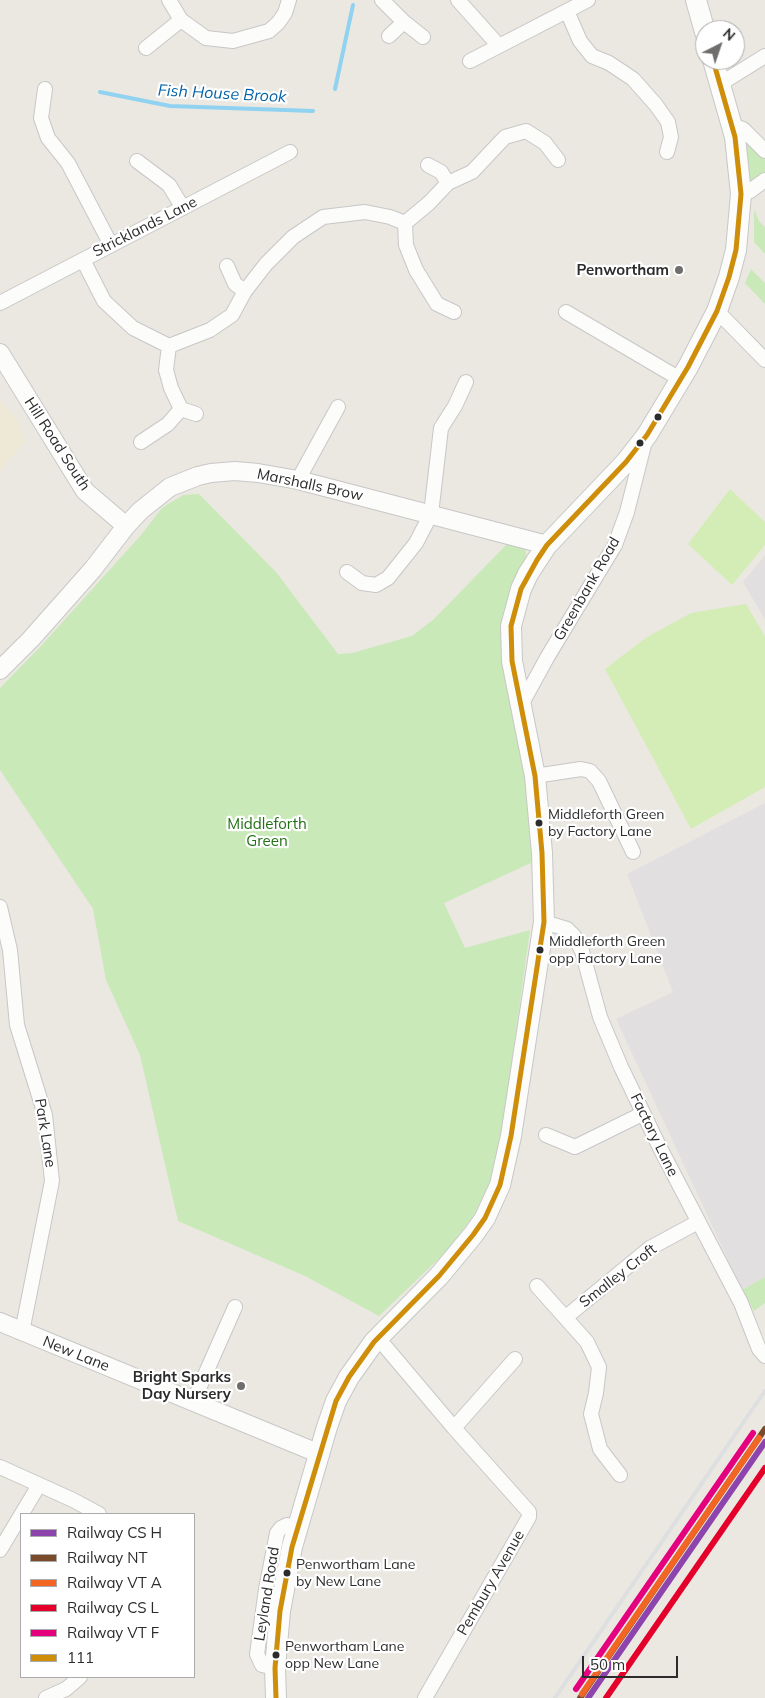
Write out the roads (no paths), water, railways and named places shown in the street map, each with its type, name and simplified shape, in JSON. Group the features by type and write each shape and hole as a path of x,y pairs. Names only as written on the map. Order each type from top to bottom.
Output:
{"main road":[{"path":"696,0 702,20"},
{"name":"Leyland Road","path":"276,1698 275,1668 281,1603 292,1547 336,1401 349,1377 378,1338 439,1276 485,1218 500,1185 511,1136 544,922 542,853 535,776 530,742 520,707 512,661 511,626 528,574 547,545 626,462 647,436 717,311 736,250 741,194 735,138 716,70"}],"street":[{"path":"168,0 181,20 206,38 233,41 269,31 285,13 289,0"},
{"path":"382,0 404,22 423,37"},
{"path":"458,0 498,46"},
{"path":"470,61 588,0"},
{"path":"567,11 580,41 592,56 609,63 633,79 656,105 668,122 671,137 667,152"},
{"path":"146,48 181,20"},
{"path":"389,36 404,22"},
{"path":"720,84 765,56"},
{"path":"45,89 41,118 48,138 68,164 111,245"},
{"path":"732,125 743,129 765,151"},
{"path":"405,223 429,203 448,183 472,172 505,137 526,131 545,143 558,160"},
{"name":"Stricklands Lane","path":"0,303 290,152"},
{"path":"137,161 169,185 183,208"},
{"path":"428,165 441,172 448,183"},
{"path":"741,194 750,191 765,180"},
{"path":"83,260 104,301 133,328 168,346 210,330 232,315 245,292 266,264 293,237 323,217 365,212 390,217 405,223"},
{"path":"405,223 406,245 416,270 437,304 454,312"},
{"path":"227,266 235,284 245,292"},
{"path":"717,311 765,360"},
{"path":"566,312 680,379"},
{"path":"168,346 166,370 171,388 181,409 196,414"},
{"name":"Hill Road South","path":"0,353 85,491 126,526"},
{"path":"347,572 362,583 376,585 388,578 416,543 431,514 441,428 456,406 466,382"},
{"path":"298,480 338,407"},
{"path":"141,442 168,424 181,409"},
{"name":"Greenbank Road","path":"520,707 548,656 615,545 627,512 647,436"},
{"name":"Marshalls Brow","path":"0,670 32,639 93,569 126,526 148,504 170,487 211,473 258,473 298,480 547,545"},
{"path":"535,776 581,769 590,771 599,781 633,852"},
{"name":"Park Lane","path":"0,907 10,950 18,1025 45,1115 52,1181 22,1332"},
{"name":"Factory Lane","path":"544,922 567,929 574,936 582,951 600,1017 642,1114 741,1303 760,1349 765,1356"},
{"path":"546,1135 575,1147 642,1114"},
{"name":"Smalley Croft","path":"566,1317 650,1248 698,1222"},
{"name":"Smalley Croft","path":"537,1286 587,1342 599,1367 596,1394 591,1414 600,1449 620,1475"},
{"path":"193,1402 235,1307"},
{"name":"New Lane","path":"0,1322 320,1454"},
{"name":"Pembury Avenue","path":"378,1338 454,1428 529,1512 529,1517 425,1698"},
{"path":"454,1428 515,1359"},
{"path":"0,1467 97,1513"},
{"path":"22,1513 39,1485"},
{"path":"0,1550 20,1517"},
{"path":"46,1698 66,1689 79,1678"}],"waterway":[{"name":"Fish House Brook","path":"335,89 353,5"},
{"name":"Fish House Brook","path":"100,92 170,106 313,111"}],"railway":[{"path":"555,1698 765,1391"}],"rail line":[{"name":"NT","path":"580,1698 765,1429"}],"place":[{"name":"Penwortham","path":"679,270"},
{"name":"Middleforth Green by Factory Lane","path":"539,823"},
{"name":"Middleforth Green opp Factory Lane","path":"540,950"},
{"name":"Bright Sparks Day Nursery","path":"241,1386"},
{"name":"Penwortham Lane by New Lane","path":"287,1573"},
{"name":"Penwortham Lane opp New Lane","path":"276,1655"}],"park label":[{"name":"Middleforth Green","path":"267,832"}]}
